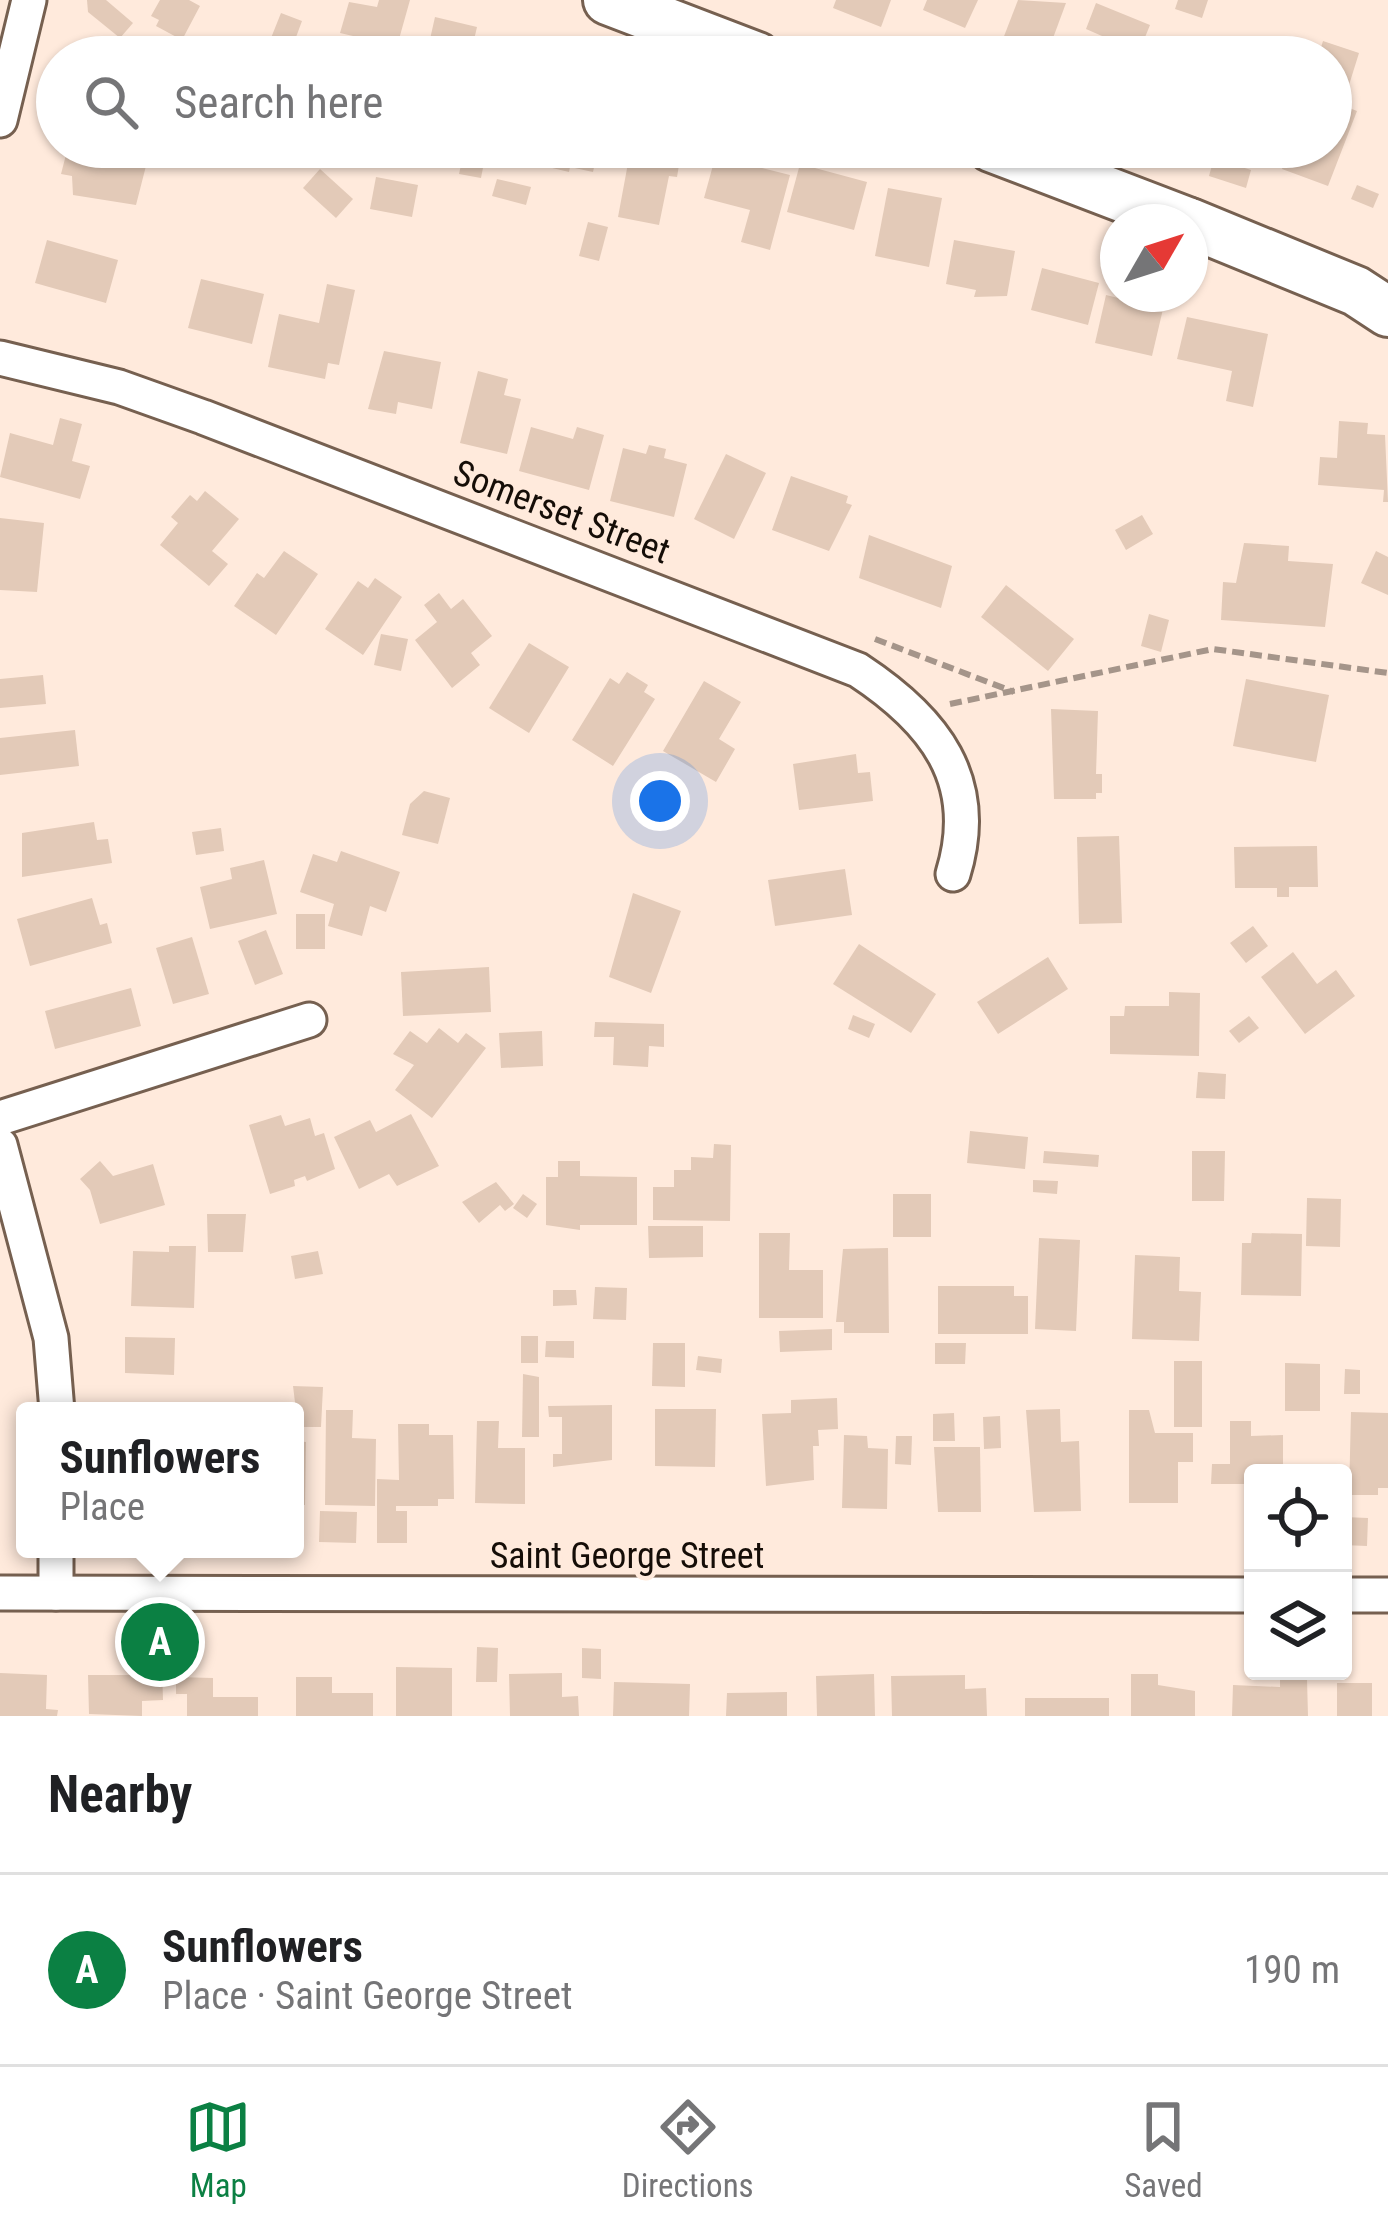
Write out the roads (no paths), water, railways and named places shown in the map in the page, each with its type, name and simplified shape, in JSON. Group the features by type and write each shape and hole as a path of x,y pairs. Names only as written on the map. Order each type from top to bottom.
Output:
{"street":[{"path":"0,120 29,0"},
{"path":"608,0 702,36"},
{"path":"1046,168 1140,204"},
{"path":"1208,231 1356,291 1388,312"},
{"name":"Somerset Street","path":"0,358 119,387 203,417 806,646 858,670 911,711 950,765 965,810 953,874"},
{"path":"0,1118 309,1020"},
{"path":"0,1145 51,1338 56,1402"},
{"path":"56,1558 56,1593"},
{"name":"Saint George Street","path":"0,1593 1244,1595"},
{"path":"1352,1595 1388,1595"}],"place":[{"name":"Sunflowers","path":"160,1642"}]}
